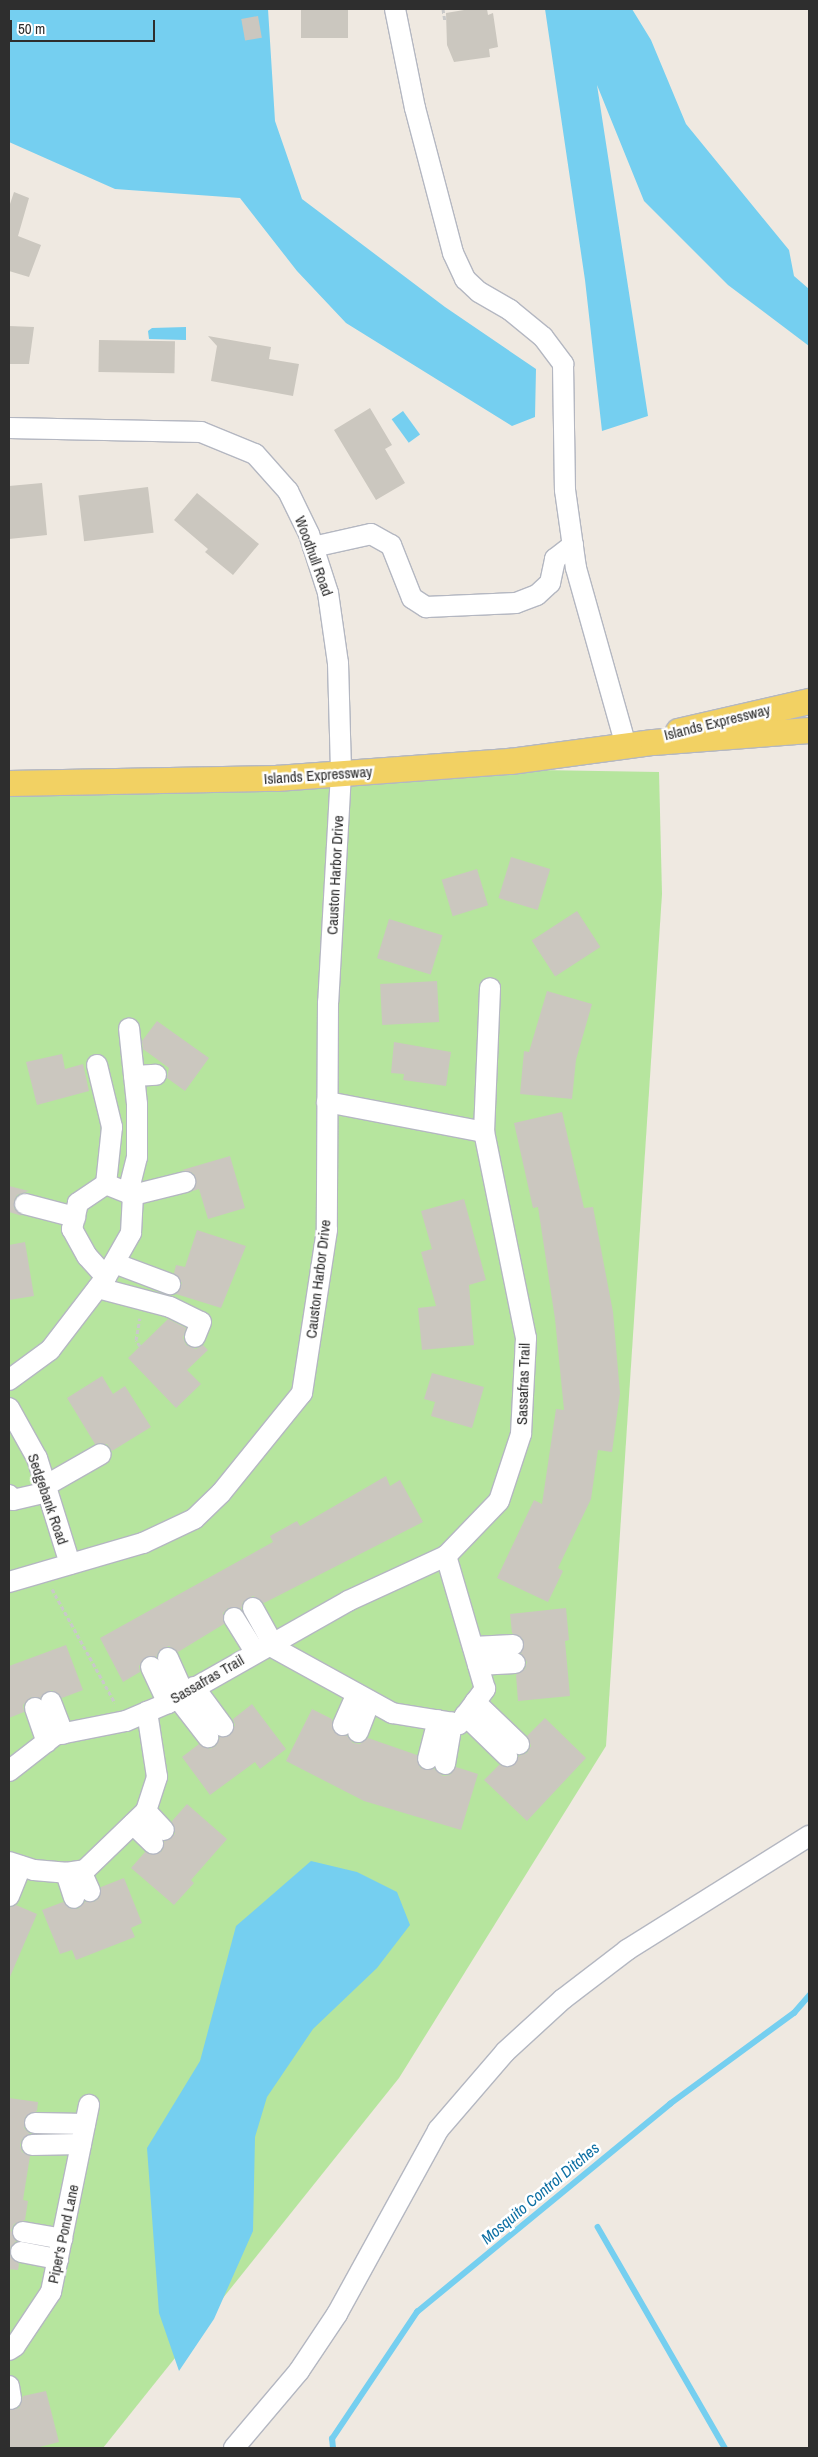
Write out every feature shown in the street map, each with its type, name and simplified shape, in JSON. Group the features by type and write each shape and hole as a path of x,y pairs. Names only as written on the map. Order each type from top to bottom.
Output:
{"main road":[{"name":"Islands Expressway","path":"626,746 713,720 809,701"},
{"name":"Islands Expressway","path":"9,783 276,778 510,761 626,746 809,730"}],"street":[{"path":"399,14 453,253 466,278 479,292 510,310 543,337 564,364 565,490 573,545 586,612 626,746"},
{"name":"Woodhull Road","path":"9,428 201,432 255,454 288,491 313,547 328,593 335,630 341,773"},
{"path":"313,547 371,534 392,545 412,598 426,607 516,603 537,595 550,583 555,559 573,545"},
{"name":"Causton Harbor Drive","path":"9,1582 143,1542 194,1519 221,1494 302,1393 326,1230 328,1002 341,773"},
{"name":"Sassafras Trail","path":"9,1771 55,1738 126,1721 147,1712 181,1695 348,1601 446,1556 500,1501 521,1434 526,1338 484,1132 490,988"},
{"path":"9,1380 50,1350 106,1276 131,1233 130,1194 137,1157 134,1076 129,1028"},
{"path":"97,1065 112,1127 106,1184 78,1203 72,1228 87,1256 106,1276 144,1300 170,1307 201,1322 195,1337"},
{"path":"134,1076 156,1075"},
{"path":"328,1102 484,1132"},
{"path":"106,1184 130,1194 185,1182"},
{"path":"25,1204 75,1217"},
{"path":"106,1276 170,1284"},
{"name":"Sedgebank Road","path":"9,1408 15,1432 37,1458 70,1564"},
{"path":"9,1495 13,1500 46,1489 101,1454"},
{"path":"436,1761 458,1715 485,1689 446,1556"},
{"path":"253,1608 265,1646"},
{"path":"234,1618 265,1646 392,1713 458,1715 513,1750"},
{"path":"475,1656 514,1654"},
{"path":"160,1662 181,1695 215,1732"},
{"path":"350,1728 364,1697"},
{"path":"43,1705 55,1738"},
{"path":"9,1896 15,1864 73,1872 139,1818 157,1778 147,1712"},
{"path":"139,1818 159,1836"},
{"path":"234,2448 299,2371 337,2314 438,2130 505,2052 563,1999 627,1950 809,1836"},
{"path":"73,1872 82,1895"},
{"name":"Piper's Pond Lane","path":"9,2350 15,2346 51,2292 90,2105"},
{"path":"35,2123 85,2124"},
{"path":"32,2145 81,2144"},
{"path":"23,2232 60,2249"},
{"path":"20,2252 60,2249"}],"path":[{"path":"443,9 445,21"},
{"path":"140,1346 136,1340 144,1300"},
{"path":"44,1572 65,1618 126,1721"}],"green space":[{"path":"478,769 659,772 662,894 606,1746 399,2078 103,2448 9,2448 9,794"}],"water":[{"path":"9,9 268,9 275,121 302,199 445,307 536,369 535,417 512,426 346,323 297,271 240,198 115,189 9,142"},
{"path":"545,9 632,9 651,40 686,124 789,250 794,276 809,289 809,346 728,285 644,201 597,85 648,416 602,431 585,280"},
{"path":"186,327 186,340 149,339 148,331 152,328"},
{"path":"403,411 420,434 409,443 392,419"},
{"path":"311,1861 357,1872 397,1892 410,1925 377,1968 313,2029 267,2097 255,2137 253,2231 214,2319 179,2371 159,2313 147,2148 200,2061 236,1926"}],"building":[{"path":"301,9 348,9 348,38 301,38"},
{"path":"470,9 487,9 488,15 493,13 498,47 489,49 490,57 454,62 447,45 446,13"},
{"path":"258,16 262,38 245,41 241,19"},
{"path":"14,192 29,198 18,236 41,245 29,277 9,271 9,207"},
{"path":"9,326 34,327 29,364 9,364"},
{"path":"208,336 271,347 269,359 299,364 293,396 211,381 217,346"},
{"path":"99,340 175,341 174,373 98,372"},
{"path":"370,408 392,445 385,449 405,483 376,500 334,430"},
{"path":"42,483 47,535 9,539 9,486"},
{"path":"148,487 154,533 84,541 79,496"},
{"path":"197,493 259,544 233,575 205,552 208,549 174,520"},
{"path":"511,857 550,869 538,910 498,898"},
{"path":"477,869 488,905 453,916 442,880"},
{"path":"577,911 600,947 555,976 532,940"},
{"path":"389,919 443,935 431,975 377,958"},
{"path":"437,981 439,1022 382,1025 380,984"},
{"path":"547,991 592,1004 576,1060 572,1099 520,1094 524,1051 529,1052"},
{"path":"157,1021 209,1058 185,1091 167,1078 169,1068 143,1049 142,1041"},
{"path":"394,1042 451,1052 446,1086 403,1080 404,1074 391,1073"},
{"path":"62,1054 65,1069 83,1064 89,1091 37,1105 26,1062"},
{"path":"562,1112 584,1208 593,1207 613,1312 620,1393 612,1452 598,1450 591,1499 558,1568 563,1571 548,1602 497,1578 534,1500 542,1504 556,1409 564,1410 555,1319 538,1207 533,1208 514,1123"},
{"path":"230,1156 245,1208 208,1219 199,1189 193,1191 196,1179 193,1173 182,1170"},
{"path":"9,1186 29,1191 17,1195 14,1201 14,1208 22,1216 9,1212"},
{"path":"464,1199 486,1280 469,1285 474,1345 422,1350 418,1308 436,1306 421,1252 432,1249 421,1211"},
{"path":"197,1230 246,1246 221,1308 176,1294 182,1283 174,1273 176,1265 185,1267"},
{"path":"25,1242 34,1296 9,1300 9,1245"},
{"path":"168,1319 186,1328 183,1338 186,1345 196,1349 203,1345 208,1350 187,1370 201,1384 176,1408 128,1358"},
{"path":"432,1373 484,1387 472,1428 431,1416 435,1402 424,1399"},
{"path":"102,1376 113,1394 125,1386 151,1427 112,1451 107,1444 95,1444 67,1398"},
{"path":"386,1476 390,1486 400,1480 423,1522 264,1603 253,1596 243,1602 241,1609 228,1608 223,1613 224,1624 178,1652 169,1646 159,1651 156,1657 146,1657 139,1666 140,1672 123,1682 100,1638 273,1542 270,1536 297,1521 300,1526"},
{"path":"566,1608 569,1640 565,1641 570,1696 518,1701 516,1675 525,1669 527,1662 521,1653 523,1639 512,1633 510,1614"},
{"path":"66,1645 83,1690 62,1698 52,1690 40,1698 31,1697 23,1705 24,1712 9,1718 9,1666"},
{"path":"252,1704 286,1749 260,1769 255,1762 210,1795 182,1757 199,1744 210,1749 216,1746 220,1737 230,1735 235,1725 233,1719"},
{"path":"312,1709 332,1719 334,1732 347,1736 353,1743 360,1744 368,1738 417,1755 420,1768 434,1769 443,1776 450,1775 456,1767 478,1774 461,1830 364,1801 286,1761"},
{"path":"545,1718 586,1758 527,1821 484,1780 499,1765 511,1767 519,1756 527,1753 531,1746 527,1736"},
{"path":"187,1804 227,1839 191,1880 194,1883 174,1905 131,1868 145,1852 156,1854 162,1851 164,1842 175,1834 172,1821"},
{"path":"124,1878 142,1923 131,1928 135,1937 76,1960 72,1950 60,1954 42,1910 63,1902 71,1909 78,1909 85,1902 94,1902 99,1898 101,1887"},
{"path":"16,1905 37,1914 9,1979 9,1908"},
{"path":"9,2098 38,2102 37,2111 25,2117 24,2128 30,2134 22,2139 20,2145 22,2152 30,2156 23,2200 28,2201 25,2220 14,2224 11,2230 16,2241 9,2249"},
{"path":"9,2249 10,2255 19,2264 18,2270 9,2269"},
{"path":"46,2391 59,2442 36,2448 9,2448 9,2410 19,2408 23,2396"}],"waterway":[{"name":"Mosquito Control Ditches","path":"333,2448 332,2439 417,2312 670,2104 794,2013 809,1996"},
{"name":"Mosquito Control Ditches","path":"598,2227 725,2448"}]}
